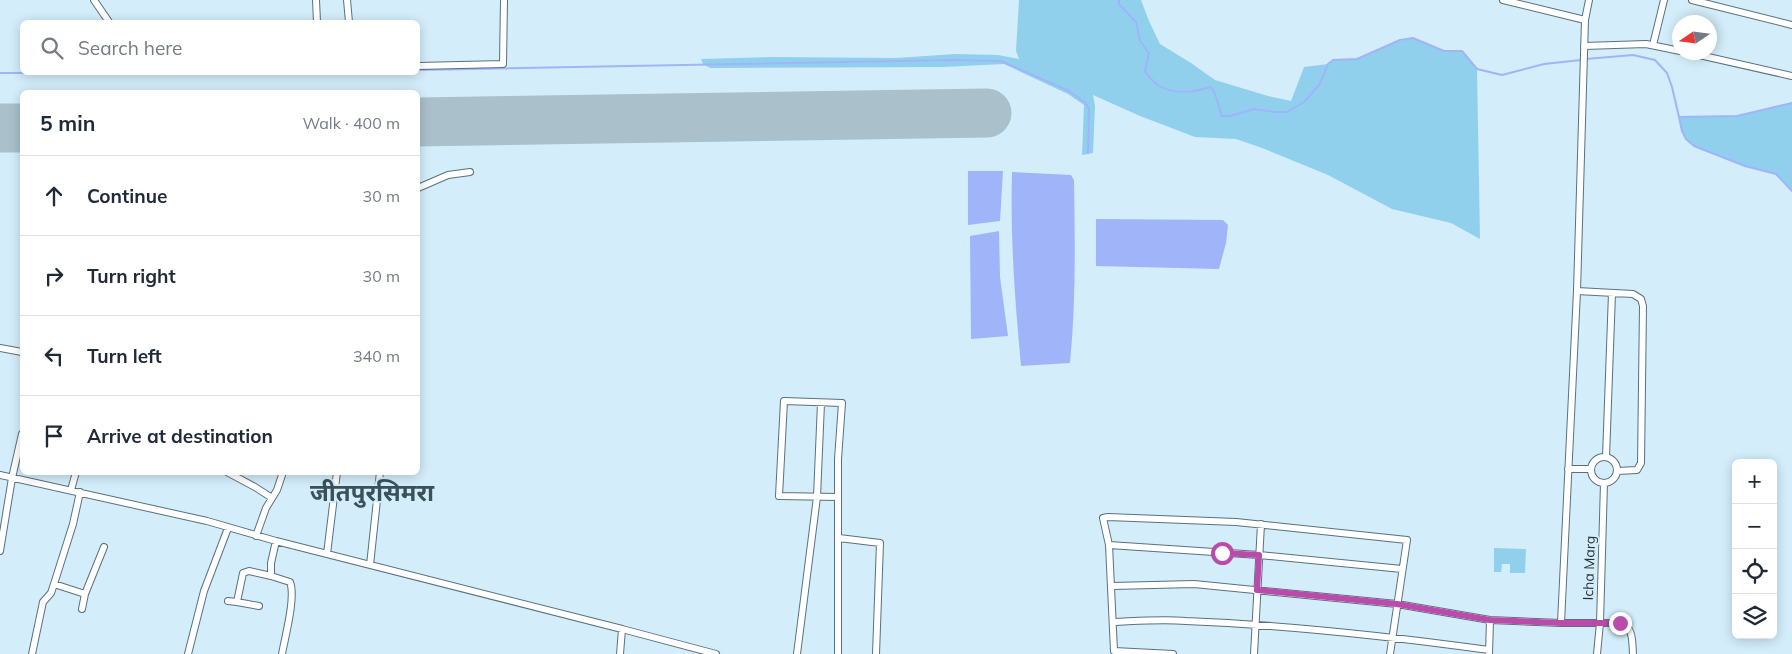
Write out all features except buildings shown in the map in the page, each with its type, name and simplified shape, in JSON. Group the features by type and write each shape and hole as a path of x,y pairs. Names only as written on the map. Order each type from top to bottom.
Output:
{"street":[{"path":"94,0 108,20"},
{"path":"316,0 317,20"},
{"path":"347,0 349,20"},
{"path":"420,66 503,64 504,0"},
{"path":"1503,0 1529,3 1585,20"},
{"path":"1561,623 1577,291 1585,20 1589,0"},
{"path":"1654,45 1664,0"},
{"path":"1692,0 1792,24"},
{"path":"1584,46 1654,45 1672,49"},
{"path":"1717,60 1788,77 1792,76"},
{"path":"420,187 448,175 470,172"},
{"path":"1577,291 1637,296 1641,299 1641,463 1637,470 1617,471"},
{"path":"1606,457 1612,293"},
{"path":"0,348 20,352"},
{"path":"838,497 779,496 784,401 842,403 838,458 839,538 838,654"},
{"path":"798,654 816,497 821,403"},
{"path":"0,551 20,443"},
{"path":"1606,457 1614,462 1617,471 1613,480 1599,483 1593,477 1590,469 1591,465 1597,458 1606,457"},
{"path":"1568,469 1590,469"},
{"path":"0,475 207,521 256,536 716,654"},
{"path":"71,490 75,475"},
{"path":"233,475 255,486 272,498"},
{"path":"256,536 266,508 277,490 283,475"},
{"path":"327,554 337,475"},
{"path":"370,565 380,475"},
{"name":"Icha Marg","path":"1597,654 1600,624 1604,483"},
{"path":"32,654 43,602 51,593 73,524 80,492"},
{"path":"1173,654 1114,651 1109,545 1103,518 1176,518 1261,524 1407,540 1390,654"},
{"path":"1254,654 1261,524"},
{"path":"188,654 204,591 228,528"},
{"path":"839,538 880,544 876,654"},
{"path":"271,576 271,563 276,541"},
{"path":"1109,545 1259,555 1402,569"},
{"path":"82,609 85,594 104,547"},
{"path":"236,602 243,573 249,571 290,582 292,587 291,604 282,654"},
{"path":"54,584 85,594"},
{"path":"1112,586 1194,584 1397,604 1490,620 1620,623 1628,626 1633,654"},
{"path":"228,601 259,606"},
{"path":"1114,622 1184,620 1255,625 1392,637 1489,652 1490,620"},
{"path":"620,654 622,629"}],"shaded area":[{"path":"1019,0 1141,0 1160,44 1215,80 1291,101 1304,67 1328,64 1333,60 1357,59 1395,42 1413,38 1444,51 1462,51 1477,69 1480,239 1451,223 1392,209 1328,175 1262,148 1236,139 1195,137 1140,116 1093,95 1095,106 1093,153 1082,155 1084,105 1068,94 1004,64 943,67 710,68 703,64 701,59 770,57 896,58 955,54 998,55 1019,59 1016,51"},
{"path":"1792,103 1792,191 1776,174 1745,166 1694,146 1686,139 1679,117 1737,116"},
{"path":"968,171 1003,171 1000,221 968,225"},
{"path":"1012,172 1071,175 1074,180 1075,249 1070,363 1021,366 1014,269"},
{"path":"1096,219 1223,220 1228,225 1226,243 1219,269 1096,266"},
{"path":"999,231 1000,277 1008,336 971,339 970,236"},
{"path":"1494,548 1526,549 1525,573 1510,573 1510,564 1502,564 1501,572 1494,572"}],"waterway":[{"path":"1119,0 1119,4 1136,22 1140,41 1149,53 1145,72 1157,85 1172,91 1192,91 1211,87 1222,116 1230,116 1254,109 1287,112 1304,102 1320,84 1328,64 1333,60 1357,59 1400,40 1413,38 1444,51 1462,51 1477,69 1502,75 1544,64 1581,60"},
{"path":"1586,59 1633,55 1655,60 1667,73 1679,117 1737,116 1792,103"},
{"path":"420,70 955,60 1001,61 1067,90 1086,103 1089,109 1088,153"},
{"path":"0,73 20,73"},
{"path":"1679,117 1686,139 1694,146 1745,166 1776,174 1792,191"}],"runway":[{"path":"420,122 987,113"},
{"path":"0,128 20,128"}],"district":[{"name":"जीतपुरसिमरा","path":"372,492"}],"route":[{"path":"1222,553 1259,555 1257,590 1397,604 1490,620 1620,623"}]}
